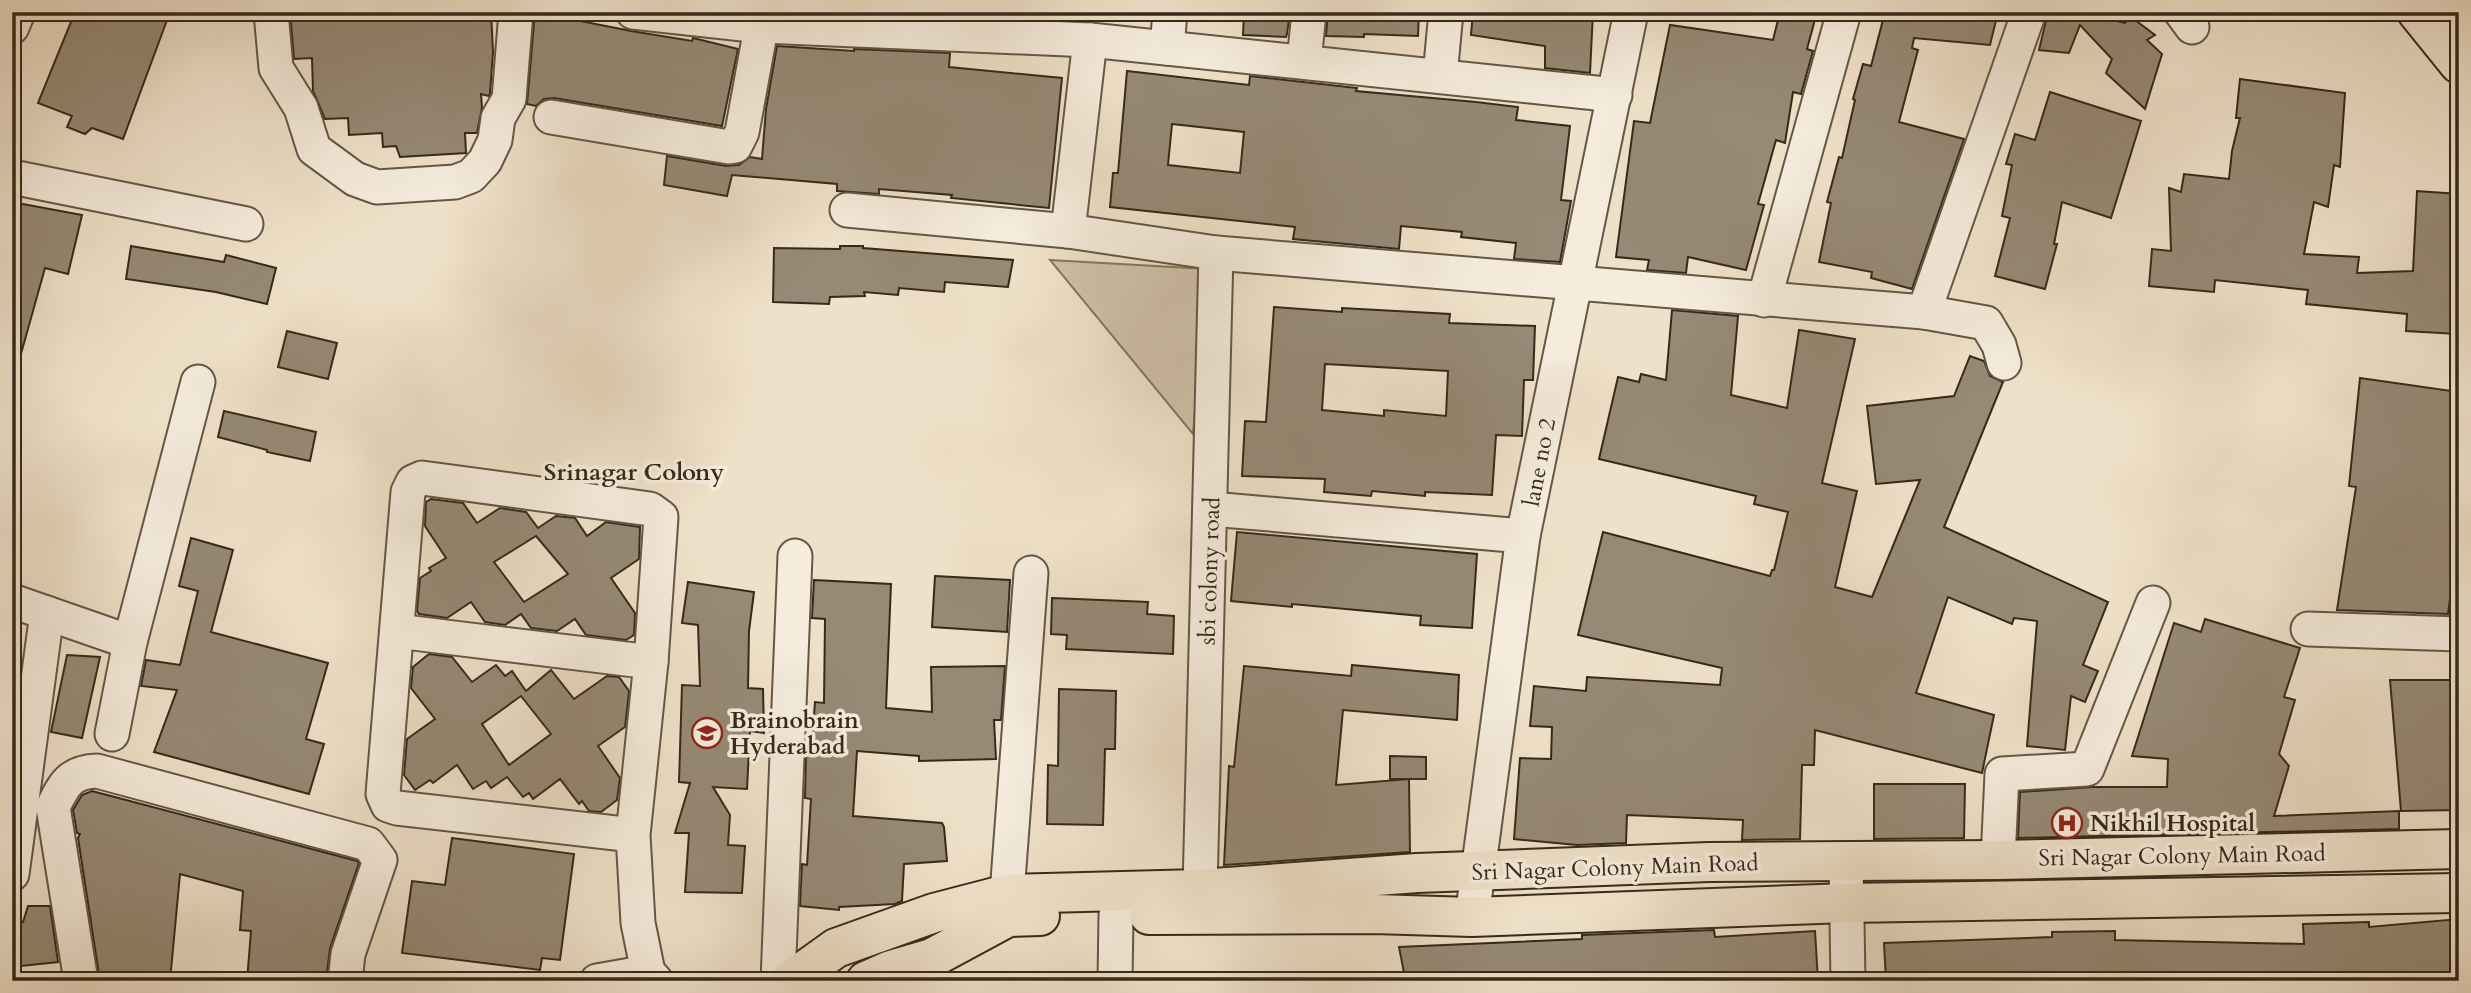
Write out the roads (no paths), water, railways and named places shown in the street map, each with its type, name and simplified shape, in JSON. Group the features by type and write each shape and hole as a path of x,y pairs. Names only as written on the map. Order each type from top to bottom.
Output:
{"main road":[{"path":"2417,12 2459,64"},
{"name":"Sri Nagar Colony Main Road","path":"790,981 845,965 934,912 1007,894 1200,889 1479,870 2459,849"},
{"name":"Sri Nagar Colony Main Road","path":"866,981 891,970 932,970 1008,917 1374,914 1472,917 1847,903 2459,893"}],"street":[{"path":"12,27 18,12"},
{"path":"271,12 276,68 301,108 314,149 355,179 377,187 455,182 471,176 485,161 495,140 498,118 509,99 516,12"},
{"path":"633,12 762,19 1033,25 1090,40 1615,95"},
{"path":"1167,48 1170,12"},
{"path":"1304,62 1309,12"},
{"path":"1440,76 1446,12"},
{"name":"lane no 2","path":"1472,917 1523,536 1631,12"},
{"path":"1764,300 1844,12"},
{"path":"1924,312 2029,12"},
{"path":"551,117 735,146 742,132 762,19"},
{"path":"1068,231 1090,40"},
{"path":"12,177 246,224"},
{"path":"847,210 1068,231 1216,253 1924,312 1986,323 2000,345 2004,363"},
{"name":"sbi colony road","path":"1200,889 1216,253"},
{"path":"112,734 130,642 198,382"},
{"path":"597,981 652,977 638,923 633,835 651,662 661,517 650,509 422,478 413,482 408,492 383,794 388,805 633,835"},
{"path":"1211,509 1523,536"},
{"path":"778,981 795,556"},
{"path":"1007,894 1031,573"},
{"path":"12,601 130,642"},
{"path":"1998,860 2002,774 2087,769 2153,603"},
{"path":"12,874 47,613"},
{"path":"2308,629 2459,634"},
{"path":"397,631 651,662"},
{"path":"81,981 53,807 63,785 83,772 97,771 368,844 380,860 348,954 345,981"},
{"path":"1846,861 1848,981"},
{"path":"1115,981 1116,915"}],"place":[{"name":"Brainobrain Hyderabad","path":"707,733"},
{"name":"Nikhil Hospital","path":"2067,823"}],"district":[{"name":"Srinagar Colony","path":"634,472"}]}
